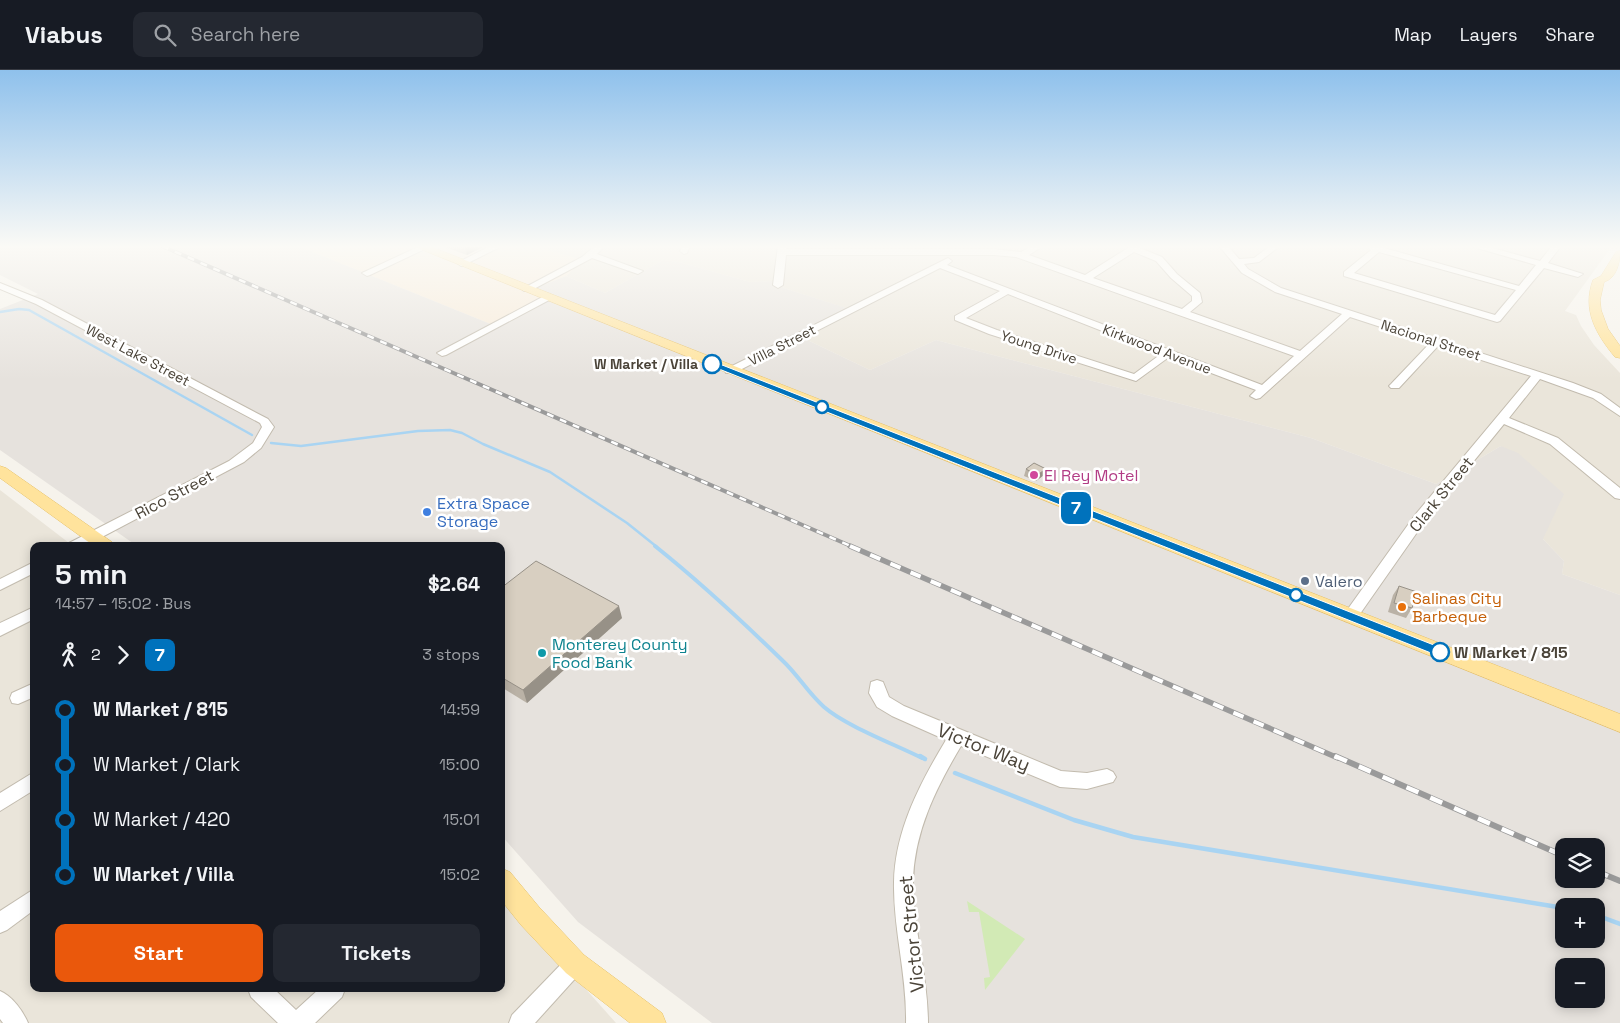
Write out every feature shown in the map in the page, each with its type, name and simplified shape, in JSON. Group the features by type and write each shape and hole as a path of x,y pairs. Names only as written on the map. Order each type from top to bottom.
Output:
{"main road":[{"path":"531,290 1620,723"},
{"path":"1595,290 1594,312 1601,329 1620,354"},
{"path":"1606,290 1604,308 1612,331 1620,342"},
{"path":"0,471 100,541"},
{"path":"505,885 530,916 575,964 652,1023"}],"street":[{"name":"West Lake Street","path":"11,290 39,302 264,421 268,427 266,432"},
{"name":"Villa Street","path":"730,371 890,290"},
{"path":"1121,290 1301,355 1348,313"},
{"path":"1183,313 1197,302 1197,295 1192,290"},
{"name":"Nacional Street","path":"1282,290 1585,391 1620,413"},
{"path":"1402,290 1497,319 1520,290"},
{"name":"Young Drive","path":"1007,291 958,318 1006,336 1136,378 1168,354"},
{"name":"Kirkwood Avenue","path":"1007,291 1168,354 1259,393 1301,355"},
{"path":"442,353 548,297"},
{"path":"1395,386 1436,342"},
{"name":"Clark Street","path":"1350,617 1420,518 1538,374"},
{"path":"1501,419 1532,430 1554,442 1620,495"},
{"name":"Rico Street","path":"100,541 249,453 261,442 266,432"},
{"path":"0,585 30,569"},
{"path":"0,630 30,614"},
{"name":"Victor Way","path":"877,686 877,693 883,702 957,737 1060,778 1087,781 1107,777"},
{"path":"18,698 30,691"},
{"name":"Victor Street","path":"917,1023 917,991 905,904 905,856 912,828 922,801 957,737"},
{"path":"0,802 30,783"},
{"path":"0,923 30,901"},
{"path":"520,1023 575,964"},
{"path":"262,992 294,1023"},
{"path":"299,1023 331,992"},
{"path":"0,1002 17,1023"}],"shaded area":[{"path":"31,290 408,290 493,325 541,298 529,290 599,290 605,293 609,290 792,290 846,308 801,337 870,370 936,340 1311,438 1436,484 1501,446 1518,453 1564,494 1543,539 1564,561 1562,574 1620,595 1620,1023 712,1023 578,922 505,840 505,542 131,542 0,450 0,309 38,294"},
{"path":"408,290 529,290 542,298 493,325"},
{"path":"792,290 1580,290 1565,311 1576,315 1594,345 1620,373 1620,595 1562,574 1564,561 1543,539 1501,446 1436,484 1311,438 936,340 870,370 801,337 845,308"},
{"path":"0,490 68,542 30,542 30,992 505,992 505,898 616,1023 0,1023"}],"green space":[{"path":"967,901 1025,939 985,990 984,978 990,977 979,912 969,912"}],"building":[{"path":"1034,463 1046,469 1037,475 1026,469"},
{"name":"Monterey County Food Bank","path":"536,561 619,606 523,690 505,679 505,585"},
{"path":"1399,586 1417,592 1412,608 1394,603"}],"waterway":[{"path":"0,312 19,309 29,310 252,435"},
{"path":"271,443 301,446 418,431 450,430 462,433 483,444 550,472 627,523 657,547"},
{"path":"655,546 752,631 788,666 824,707 857,728 922,758"},
{"path":"920,756 925,759"},
{"path":"955,773 1074,820 1133,837 1555,907"},
{"path":"1605,918 1620,924"}],"railway":[{"path":"264,290 853,547"},
{"path":"850,546 1338,758"},
{"path":"1335,756 1555,852"},
{"path":"1605,875 1620,881"}],"bus line":[{"name":"7","path":"712,364 1440,652"}],"place":[{"name":"W Market / Villa","path":"712,364"},
{"name":"El Rey Motel","path":"1034,475"},
{"name":"Extra Space Storage","path":"427,512"},
{"name":"Valero","path":"1305,581"},
{"name":"Salinas City Barbeque","path":"1402,607"},
{"name":"W Market / 815","path":"1440,652"},
{"name":"Monterey County Food Bank","path":"542,653"}]}
